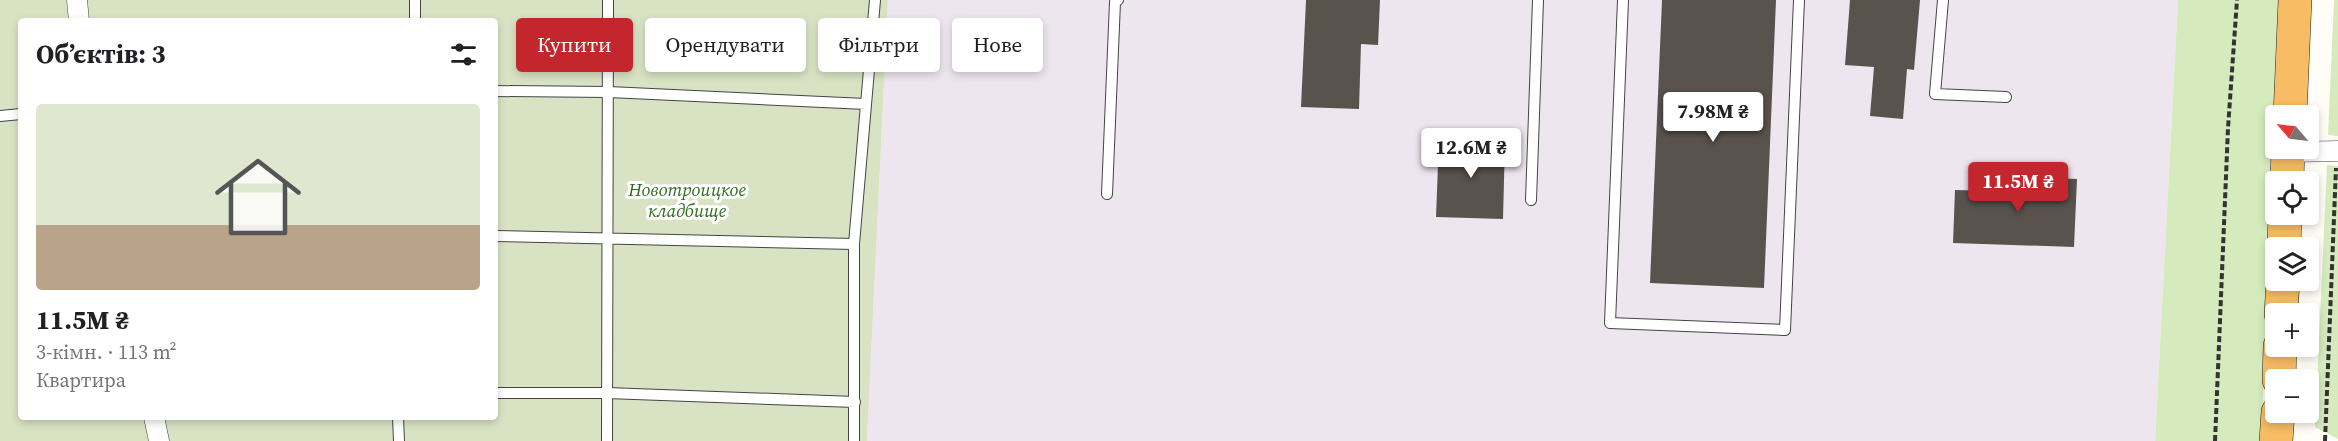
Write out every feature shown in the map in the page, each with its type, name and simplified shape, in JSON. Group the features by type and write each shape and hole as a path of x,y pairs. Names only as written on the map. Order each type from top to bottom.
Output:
{"highway":[{"path":"2290,105 2295,0"}],"street":[{"path":"77,0 79,18"},
{"path":"2287,161 2337,151"},
{"path":"154,420 159,441"}],"lane":[{"path":"415,0 415,18"},
{"path":"607,441 608,0"},
{"path":"854,441 854,244 875,0"},
{"path":"1107,194 1115,2 1118,0"},
{"path":"1531,200 1538,0"},
{"path":"1623,0 1610,323 1785,330 1799,0"},
{"path":"1942,0 1935,94 2006,97"},
{"path":"498,91 609,92 866,104"},
{"path":"0,116 18,114"},
{"path":"498,236 854,244"},
{"path":"498,393 608,393 855,402"},
{"path":"398,420 399,441"}],"path":[{"path":"2215,441 2228,128 2237,0"},
{"path":"2325,441 2337,151"}],"shaded area":[{"path":"888,0 2178,0 2155,441 867,441 885,72 940,72 940,18 887,18"}],"green space":[{"name":"Новотроицкое кладбище","path":"0,0 888,0 887,18 818,18 818,72 885,72 867,441 0,441"},
{"path":"2178,0 2281,0 2276,105 2265,105 2265,159 2274,159 2273,171 2265,171 2265,225 2271,225 2270,237 2265,237 2265,291 2268,291 2267,303 2265,303 2261,441 2155,441"},
{"path":"2334,0 2338,0 2338,136 2328,135"},
{"path":"2327,165 2338,166 2338,439 2315,427 2315,423 2319,423 2319,340"}],"building":[{"path":"1306,0 1380,0 1378,45 1361,44 1359,109 1301,107"},
{"path":"1662,0 1776,0 1764,288 1650,283"},
{"path":"1850,0 1920,0 1914,70 1907,69 1903,119 1870,116 1874,67 1845,65"},
{"path":"1439,139 1505,142 1503,219 1436,217"},
{"path":"1995,176 2077,179 2074,247 1953,243 1955,190 1994,191"}]}
